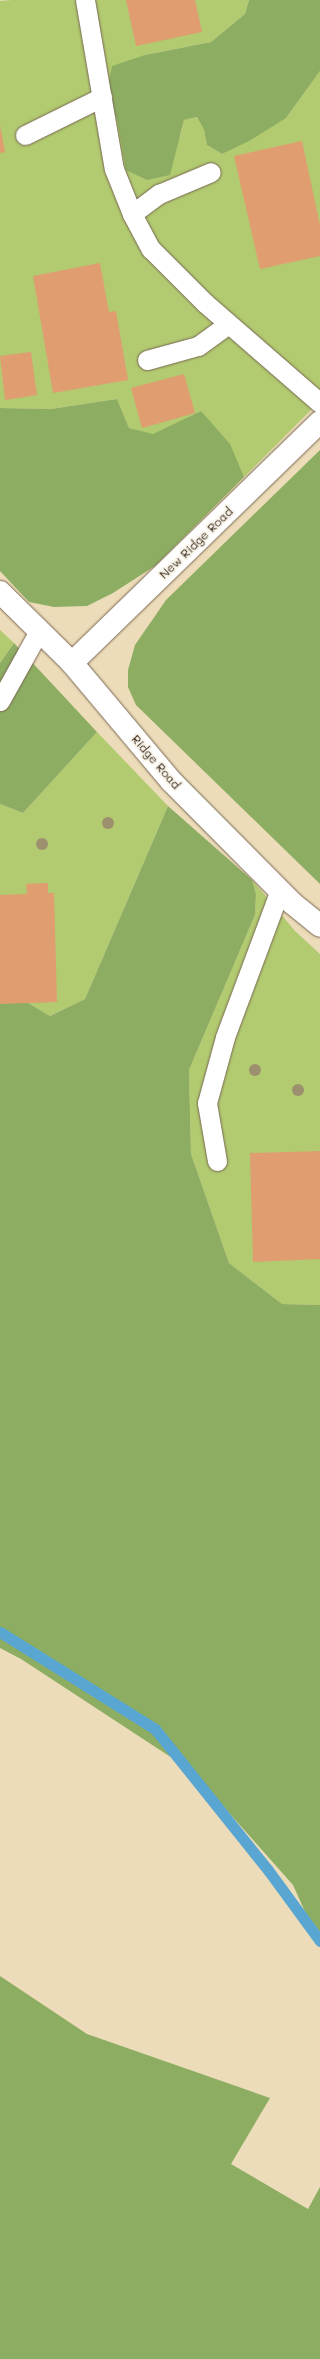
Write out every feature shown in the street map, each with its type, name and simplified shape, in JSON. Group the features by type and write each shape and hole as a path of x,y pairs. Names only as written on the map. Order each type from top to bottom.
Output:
{"street":[{"name":"New Ridge Road","path":"72,663 320,422"},
{"name":"Ridge Road","path":"0,592 72,663 171,780 280,890 320,926"}],"lane":[{"path":"85,0 114,168 132,214 151,249 228,324 320,403"},
{"path":"24,135 102,97"},
{"path":"132,214 159,194 211,172"},
{"path":"147,360 198,346 228,324"},
{"path":"0,701 39,631"},
{"path":"217,1160 208,1103 225,1036 280,890"}],"green space":[{"path":"249,0 245,14 211,42 145,55 108,89 118,124 180,137 184,120 197,117 204,130 207,145 222,154 286,118 320,71 320,401 244,477 201,411 153,435 129,428 117,399 51,409 0,408 0,1"},
{"path":"249,0 320,0 320,71 286,118 249,141 222,154 207,145 204,130 197,117 184,120 170,175 147,180 126,170 118,124 108,89 112,66 145,55 211,42 245,14"},
{"path":"117,399 129,428 153,434 201,411 230,444 244,477 155,566 113,593 87,606 54,607 29,602 0,571 0,408 51,409"},
{"path":"320,450 320,884 136,705 128,687 128,670 135,645 166,600"},
{"path":"0,630 14,643 0,663"},
{"path":"14,643 97,732 23,813 0,804 0,663"},
{"path":"97,732 168,806 85,999 50,1016 15,995 0,982 0,804 23,813"},
{"path":"168,806 252,880 256,894 255,915 189,1070 191,1154 229,1263 282,1304 320,1305 320,1945 293,1885 192,1771 21,1659 0,1648 0,982 15,995 50,1016 85,999"},
{"path":"252,880 295,931 320,954 320,1305 282,1304 229,1263 191,1154 189,1070 255,915 256,894"},
{"path":"0,1976 87,2034 270,2098 231,2164 308,2209 320,2187 320,2359 0,2359"}],"building":[{"path":"126,0 195,0 202,32 136,46"},
{"path":"0,125 5,152 0,153"},
{"path":"302,141 320,225 320,256 260,269 234,156"},
{"path":"100,263 109,312 116,311 128,380 53,393 33,276"},
{"path":"31,352 37,395 5,400 0,356"},
{"path":"184,374 195,413 142,428 131,388"},
{"path":"48,883 48,893 54,893 57,1002 0,1004 0,895 27,894 26,884"},
{"path":"320,1151 320,1259 253,1262 250,1153"}],"waterway":[{"path":"0,1632 155,1729 268,1870 320,1941"}]}
